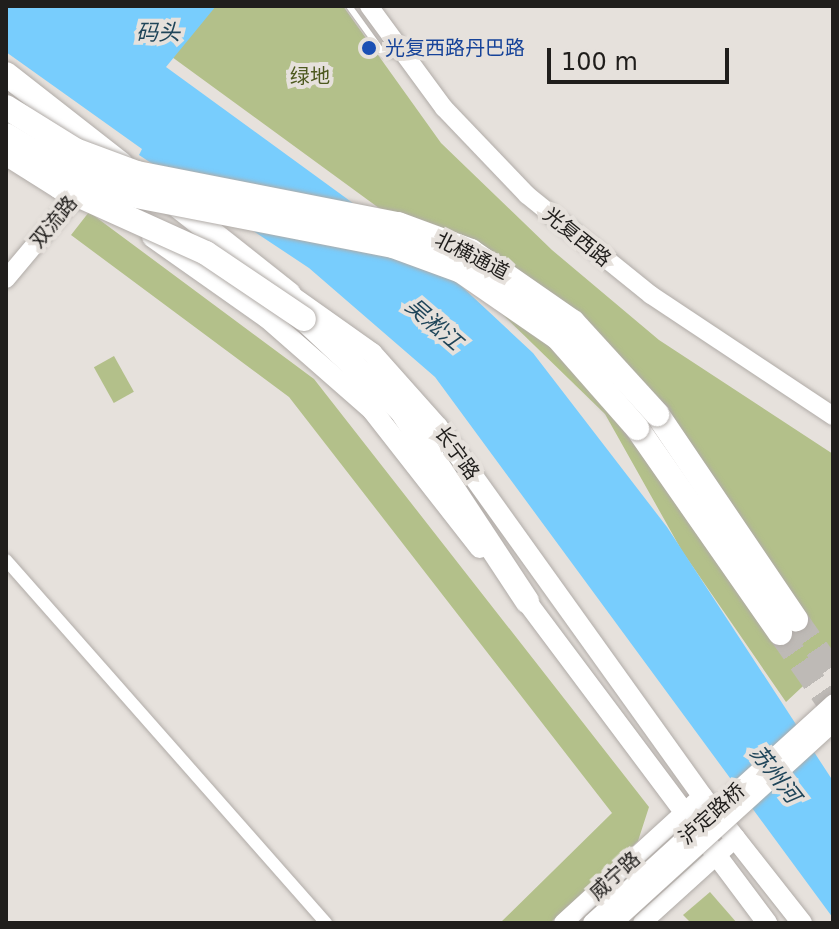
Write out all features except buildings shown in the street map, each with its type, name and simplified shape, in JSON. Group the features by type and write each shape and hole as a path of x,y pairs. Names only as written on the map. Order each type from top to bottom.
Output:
{"highway":[{"path":"6,74 289,294"},
{"name":"北横通道","path":"9,118 65,170 131,195 393,246 461,271 558,338 647,421 788,626"},
{"path":"6,152 272,294 369,374 438,458 527,601"},
{"path":"833,702 833,739"}],"main road":[{"name":"光复西路","path":"376,8 406,57 483,152 588,247 833,416"},
{"name":"长宁路","path":"6,88 101,163 372,353 438,427 702,796 802,923"},
{"name":"长宁路","path":"9,118 82,188 324,365 372,410 527,601 767,923"},
{"name":"双流路","path":"6,279 101,163"},
{"name":"泸定路桥","path":"592,923 833,702"},
{"name":"泸定路桥","path":"613,923 833,723"},
{"name":"威宁路","path":"563,923 702,796"},
{"path":"642,923 736,838"}],"street":[{"path":"6,560 326,923"}],"lane":[{"path":"349,6 383,53 406,57"}],"green space":[{"name":"绿地","path":"214,6 343,6 441,143 552,250 659,340 833,454 833,658 786,702 682,551 605,414 435,249 172,57"},
{"path":"89,212 314,379 649,807 638,841 550,923 500,923 612,813 289,397 71,235"},
{"path":"114,356 134,392 114,403 94,367"},
{"path":"710,892 737,923 691,923 683,915"}],"water":[{"path":"6,6 216,6 166,67 442,268 533,353 667,527 833,781 833,918 435,377 309,268 139,155 142,149 6,52"}],"tunnel":[{"path":"796,619 833,672"},
{"path":"780,633 833,709"}],"place":[{"name":"光复西路丹巴路","path":"369,48"}],"water label":[{"name":"码头","path":"158,33"},
{"name":"吴淞江","path":"434,324"},
{"name":"苏州河","path":"775,774"}]}
